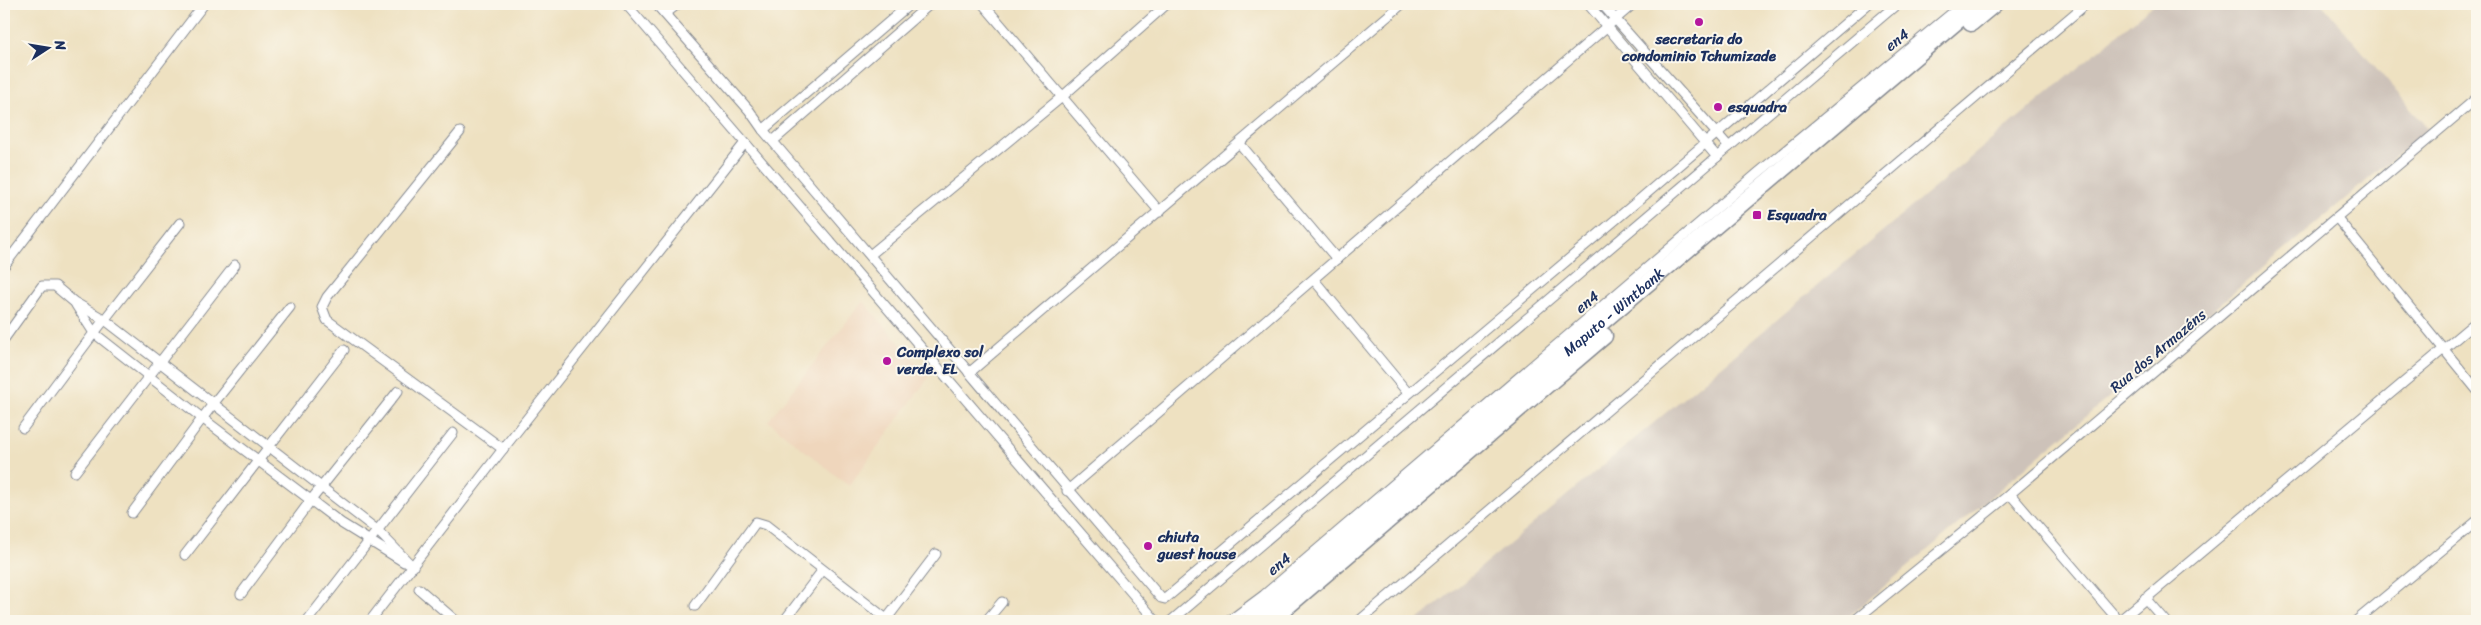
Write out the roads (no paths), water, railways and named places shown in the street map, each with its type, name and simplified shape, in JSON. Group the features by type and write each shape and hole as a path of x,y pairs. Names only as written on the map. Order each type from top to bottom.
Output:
{"highway":[{"name":"Maputo - Wintbank","path":"1249,621 1977,4"},
{"name":"Maputo - Wintbank","path":"1270,621 1994,4"}],"street":[{"path":"4,266 204,4"},
{"path":"626,4 744,144 1156,621"},
{"path":"656,4 749,110 763,130 1067,491 1161,598 1165,599 1718,133 1868,4"},
{"path":"665,14 678,4"},
{"path":"763,130 910,4"},
{"path":"773,141 930,4"},
{"path":"983,4 1160,212"},
{"path":"870,255 1063,96 1168,4"},
{"path":"969,373 1402,4"},
{"path":"1588,4 1717,156"},
{"path":"1602,4 1729,147"},
{"path":"1067,491 1633,4"},
{"path":"1171,621 1896,4"},
{"name":"en4","path":"1230,621 1279,582 1830,113 1963,4"},
{"path":"1359,621 2086,4"},
{"name":"Rua dos Armazéns","path":"1854,621 2010,494 2477,98"},
{"path":"460,132 327,296 322,307 327,320 503,449"},
{"path":"370,621 744,144"},
{"path":"1240,144 1337,259"},
{"path":"2337,218 2477,390"},
{"path":"23,428 180,223"},
{"path":"75,472 148,375 235,265"},
{"path":"1314,280 1408,393"},
{"path":"4,340 42,286 55,286 74,302 105,320 377,530 413,567"},
{"path":"74,302 94,333 202,418 368,541 413,567"},
{"path":"132,513 202,418 290,307"},
{"path":"2010,494 2119,621 2477,321"},
{"path":"185,555 260,460 268,445 344,350"},
{"path":"241,594 311,500 398,391"},
{"path":"307,621 453,433"},
{"path":"2356,621 2477,521"},
{"path":"695,606 756,522 766,525 887,621 936,554"},
{"path":"784,621 822,571"},
{"path":"419,589 456,621"},
{"path":"2145,598 2165,621"},
{"path":"986,621 1002,602"}],"place":[{"name":"secretaria do condominio Tchumizade","path":"1699,22"},
{"name":"esquadra","path":"1718,107"},
{"name":"Esquadra","path":"1757,215"},
{"name":"Complexo sol verde. EL","path":"887,361"},
{"name":"chiuta guest house","path":"1148,546"}]}
